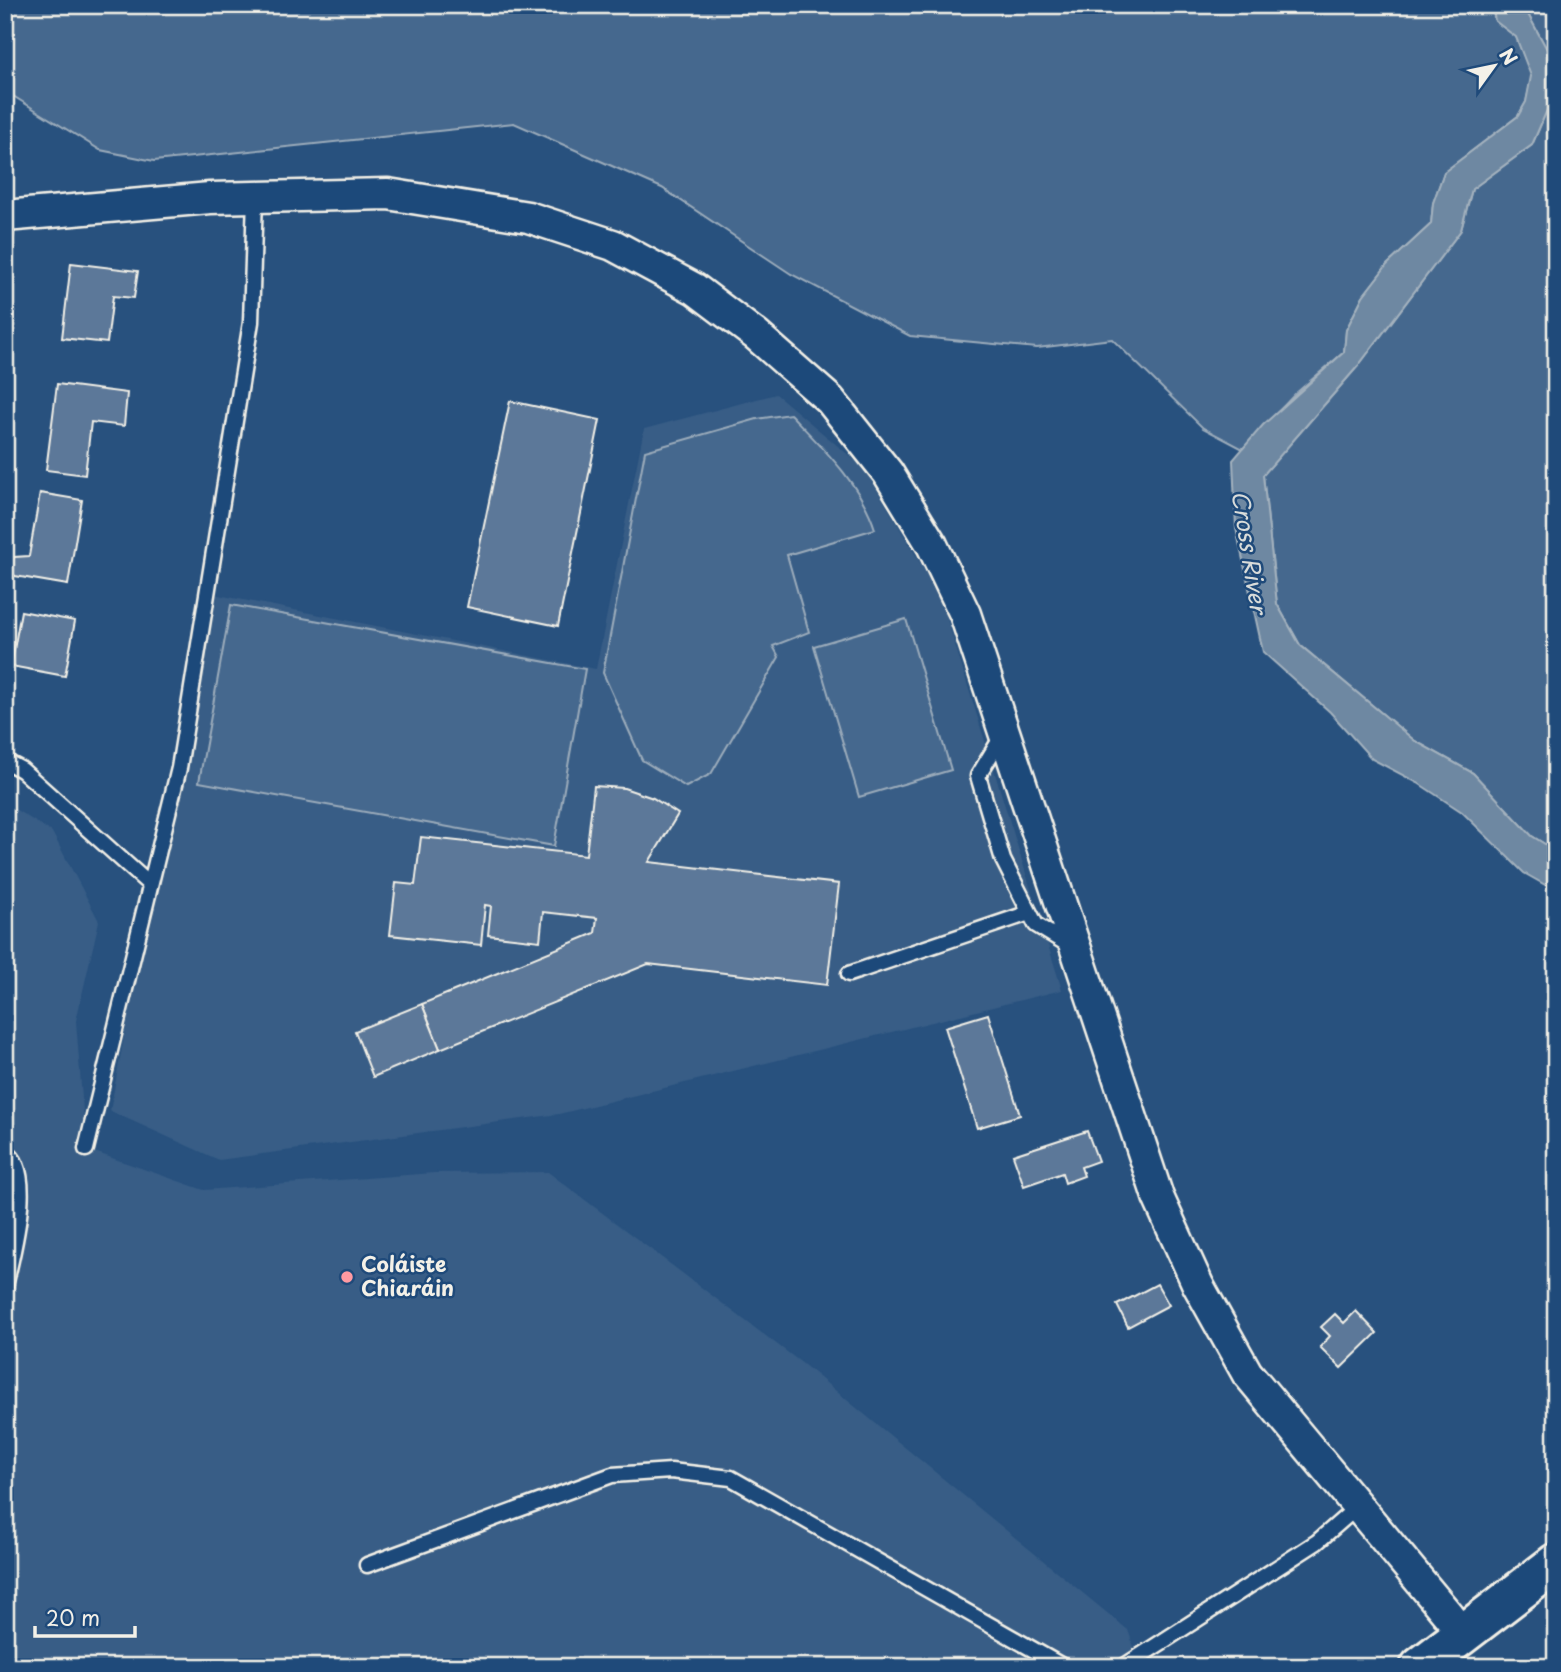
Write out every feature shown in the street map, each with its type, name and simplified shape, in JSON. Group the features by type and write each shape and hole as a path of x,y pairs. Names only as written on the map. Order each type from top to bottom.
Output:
{"main road":[{"path":"1420,1667 1556,1563"}],"street":[{"path":"6,223 256,197 388,194 528,217 613,245 695,289 756,335 830,400 888,473 932,545 965,614 1158,1197 1198,1284 1247,1373 1356,1508 1411,1567 1464,1634"}],"lane":[{"path":"86,1149 179,768 251,322 256,197"},
{"path":"1004,733 978,776 1003,860 1036,925 1076,949"},
{"path":"5,761 22,770 150,885"},
{"path":"849,974 1029,912"},
{"path":"5,1152 12,1156 22,1178 17,1228 5,1287"},
{"path":"367,1565 612,1475 671,1471 731,1478 1064,1667"},
{"path":"1124,1667 1317,1542 1356,1508"}],"shaded area":[{"path":"5,5 1491,5 1495,21 1516,37 1532,76 1526,102 1518,116 1444,172 1433,203 1431,224 1387,265 1363,296 1346,330 1344,352 1295,394 1243,449 1203,428 1112,339 1037,348 910,336 791,274 662,188 514,123 154,161 100,150 5,91"},
{"path":"1523,5 1556,5 1556,66"},
{"path":"1556,89 1556,851 1532,836 1473,773 1415,741 1300,645 1277,604 1263,475 1358,366 1461,230 1472,189 1532,145"},
{"path":"776,394 864,468 940,596 1062,990 559,1114 219,1160 110,1111 208,593 596,669 644,429"},
{"path":"790,414 850,482 869,512 875,529 787,555 809,632 773,646 779,657 711,774 686,787 642,760 603,673 645,451 757,419"},
{"path":"231,605 585,669 554,846 199,782"},
{"path":"906,619 951,770 859,797 814,646"},
{"name":"Coláiste Chiaráin","path":"5,803 52,832 99,921 76,1021 86,1149 204,1190 433,1173 548,1172 803,1364 1128,1630 1141,1667 5,1667"}],"water":[{"name":"Cross River","path":"1492,5 1523,5 1556,66 1556,89 1532,145 1472,189 1461,230 1358,366 1263,475 1277,604 1300,645 1415,741 1473,773 1532,836 1556,851 1556,891 1524,873 1462,812 1418,783 1372,759 1330,712 1263,652 1236,528 1233,460 1263,425 1344,352 1346,330 1363,296 1387,265 1431,224 1433,203 1444,172 1518,116 1526,102 1531,76 1516,37 1495,21"}],"building":[{"path":"71,263 138,271 134,298 113,296 107,343 62,338"},
{"path":"57,384 127,393 124,426 91,422 85,475 46,470"},
{"path":"510,401 600,420 558,626 467,607"},
{"path":"40,493 82,500 68,585 15,576 10,571 9,565 14,557 29,556"},
{"path":"21,611 75,621 65,676 11,666"},
{"path":"594,786 624,788 653,798 678,814 649,862 839,884 827,985 648,964 440,1049 422,1004 595,933 597,918 543,912 540,941 488,935 491,906 485,905 481,945 390,935 396,883 415,885 421,837 586,855"},
{"path":"422,1004 440,1049 373,1077 355,1031"},
{"path":"988,1014 1020,1115 977,1128 945,1027"},
{"path":"1087,1131 1098,1161 1081,1167 1084,1176 1065,1183 1062,1173 1024,1186 1013,1155"},
{"path":"1157,1284 1169,1305 1128,1327 1117,1305"},
{"path":"1356,1311 1377,1333 1341,1368 1320,1347 1330,1336 1321,1327 1335,1314 1344,1323"}],"place":[{"name":"Coláiste Chiaráin","path":"347,1277"}]}
